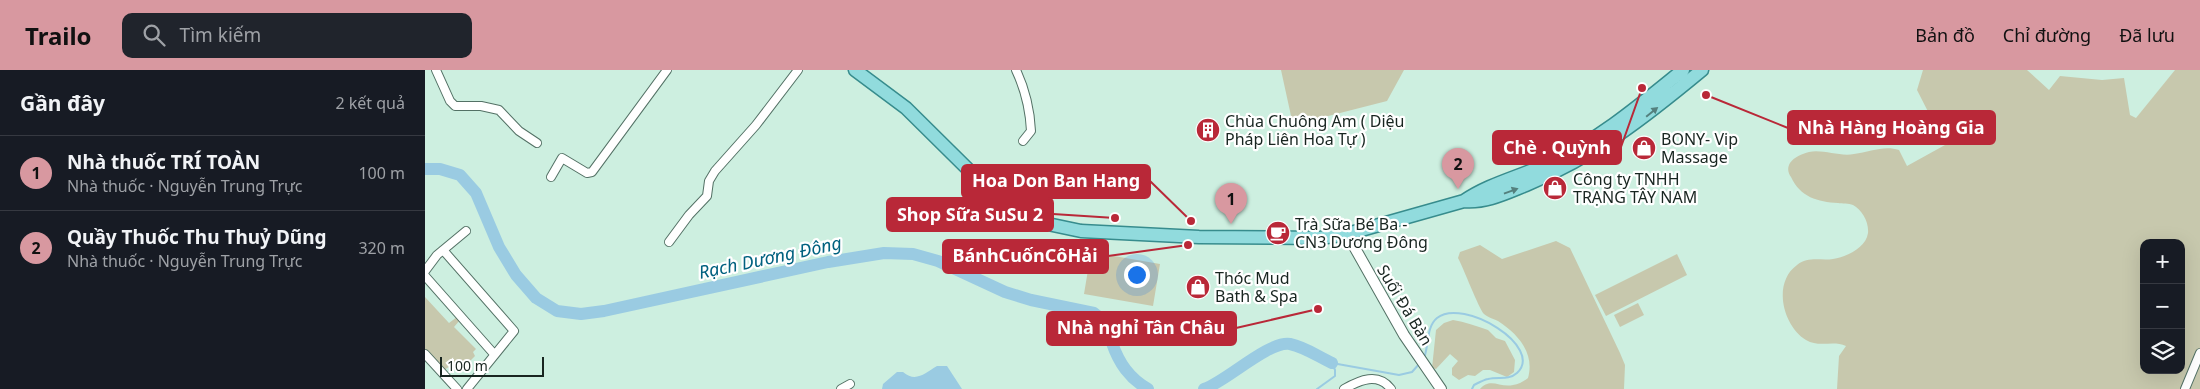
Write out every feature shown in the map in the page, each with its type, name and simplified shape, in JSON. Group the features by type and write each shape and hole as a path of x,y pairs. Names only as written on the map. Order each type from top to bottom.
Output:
{"main road":[{"path":"855,70 906,108 995,196 1043,223 1081,231 1199,237 1300,239 1347,234 1464,201 1477,192 1551,163 1585,144 1634,110 1683,70"},
{"path":"1464,201 1478,202 1495,197 1547,176 1579,160 1645,118 1702,70"}],"street":[{"path":"436,70 450,101 455,106 481,106 499,110 519,131 537,143"},
{"path":"669,242 689,214 707,196 709,181 715,171 756,125 798,70"},
{"path":"1016,70 1031,120 1031,132 1023,141"},
{"path":"551,176 562,158 587,173 592,172 664,71"},
{"path":"425,271 443,250 466,231"},
{"name":"Suối Đá Bàn","path":"1347,234 1404,335 1439,386"},
{"path":"443,250 513,328 513,332 467,389"},
{"path":"425,276 494,354"},
{"path":"425,354 457,389"},
{"path":"2186,386 2199,356"},
{"path":"1344,389 1360,381 1375,378 1385,382 1391,389"},
{"path":"841,389 850,384"}],"green space":[{"path":"1281,70 1404,70 1387,101 1293,125"},
{"path":"1923,70 2027,70 2049,90 2060,76 2102,80 2124,78 2130,115 2136,118 2175,70 2200,70 2200,389 1837,389 1839,356 1846,346 1811,342 1798,333 1791,325 1783,304 1785,282 1789,273 1801,262 1838,258 1855,251 1864,243 1868,233 1867,225 1862,213 1853,205 1817,200 1805,194 1795,184 1789,174 1788,167 1796,157 1814,151 1849,155 1888,148 1899,150 1907,166 1945,145 1917,90"},
{"path":"1556,241 1570,248 1620,353 1625,365 1624,389 1480,389 1491,383 1508,386 1523,381 1528,378 1529,360 1527,352 1518,338 1505,326 1485,315 1482,311 1458,258 1460,252 1480,245 1502,259"},
{"path":"1091,252 1160,264 1153,306 1084,294"},
{"path":"1677,254 1687,275 1606,316 1595,295"},
{"path":"425,297 449,323 457,317 460,320 454,327 476,349 473,352 475,356 460,373 452,365 444,370 425,350"},
{"path":"1638,303 1644,315 1620,327 1614,315"},
{"path":"1453,320 1488,330 1496,338 1505,341 1515,360 1514,372 1507,377 1490,370 1483,370 1475,376 1468,375 1459,380 1452,375 1452,368 1458,361 1450,354 1436,369 1432,368 1436,330 1444,323"}],"water":[{"path":"937,366 947,366 962,389 882,389 883,384 897,372 903,372 916,377"}],"waterway":[{"name":"Rạch Dương Đông","path":"425,169 440,169 460,175 476,193 499,247 516,275 536,298 557,311 581,314 604,311 828,262 884,253 913,254 938,261 1005,292 1031,300 1094,313 1105,326 1125,369 1135,380 1148,389"},
{"path":"1424,358 1429,331 1433,322 1437,318 1449,313 1464,314 1481,319 1497,328 1511,339 1520,350 1523,362 1514,375 1507,378 1486,379 1474,385 1472,389"},
{"name":"Rạch Dương Đông","path":"1204,389 1259,355 1281,345 1290,344 1301,347 1332,363"},
{"path":"1332,363 1399,375 1412,372 1420,363"},
{"name":"Rạch Dương Đông","path":"1317,389 1335,376 1332,363"}],"place":[{"name":"Chè . Quỳnh","path":"1642,88"},
{"name":"Nhà Hàng Hoàng Gia","path":"1706,95"},
{"name":"Chùa Chuông Am ( Diệu Pháp Liên Hoa Tự )","path":"1208,130"},
{"name":"BONY- Vip Massage","path":"1644,148"},
{"name":"Công ty TNHH TRẠNG TÂY NAM","path":"1555,188"},
{"name":"Quầy Thuốc Thu Thuỷ Dũng","path":"1458,189"},
{"name":"Shop Sữa SuSu 2","path":"1115,218"},
{"name":"Hoa Don Ban Hang","path":"1191,221"},
{"name":"Nhà thuốc TRÍ TOÀN","path":"1231,224"},
{"name":"Trà Sữa Bé Ba - CN3 Dương Đông","path":"1278,233"},
{"name":"BánhCuốnCôHải","path":"1188,245"},
{"name":"Thóc Mud Bath & Spa","path":"1198,287"},
{"name":"Nhà nghỉ Tân Châu","path":"1318,309"}]}
